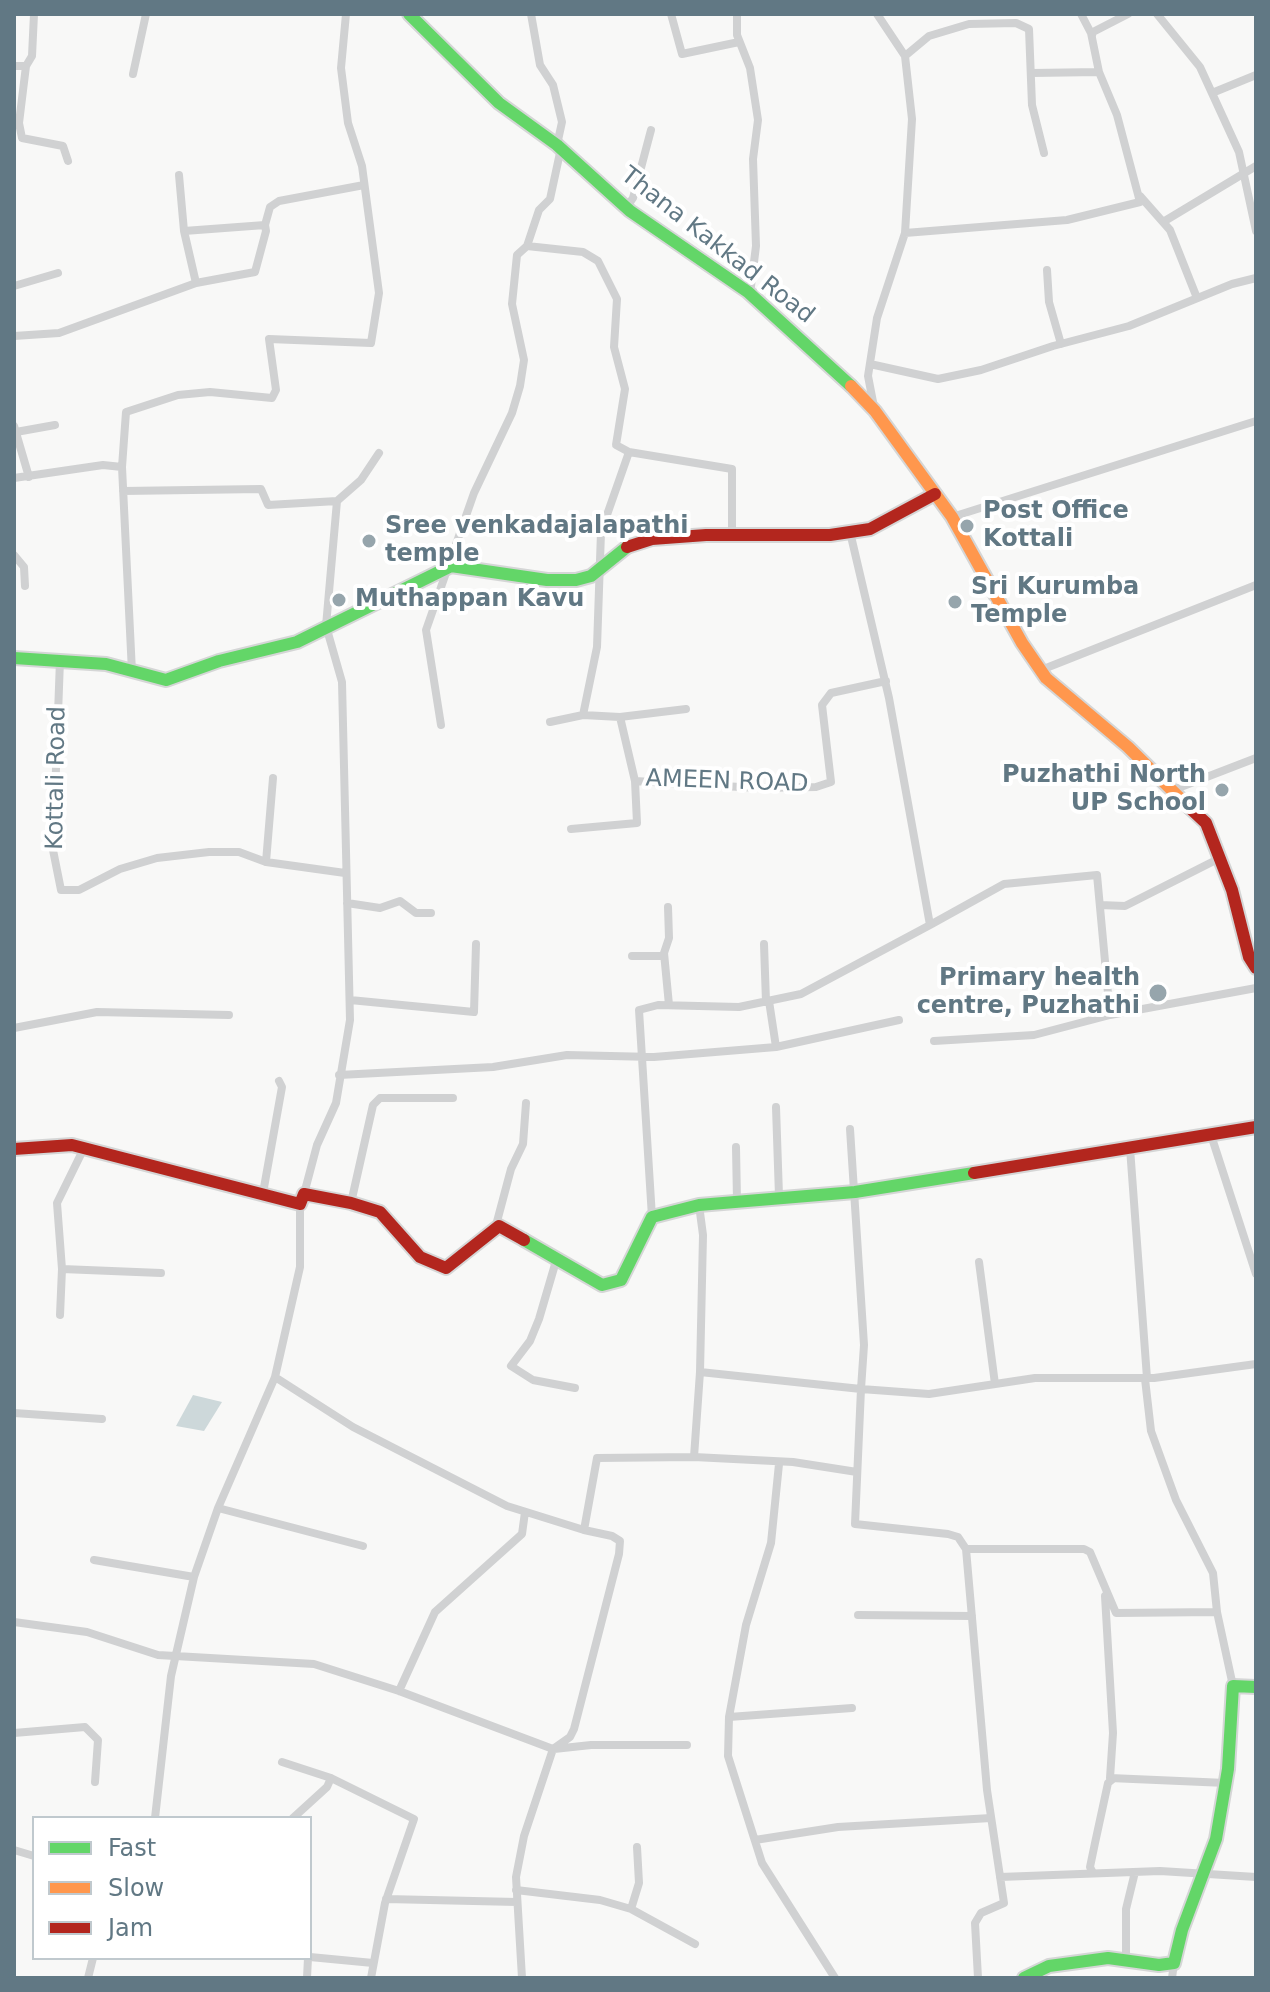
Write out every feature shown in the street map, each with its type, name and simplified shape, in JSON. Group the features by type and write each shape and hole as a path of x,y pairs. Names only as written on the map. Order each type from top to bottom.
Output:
{"main road":[{"name":"Thana Kakkad Road","path":"409,14 499,103 559,147 626,208 750,294 824,358 875,411 952,517 1041,670 1206,823 1232,890 1256,968"},
{"path":"14,658 106,664 166,680 219,661 297,642 451,566 547,580 576,580 591,576 627,547 652,539 850,532 889,521 935,494"},
{"path":"14,1149 72,1145 263,1193 351,1203 380,1212 420,1257 446,1268 499,1226 602,1285 621,1280 652,1217 699,1205 855,1192 1256,1127"},
{"path":"1024,1978 1049,1966 1108,1958 1174,1963 1182,1930 1216,1839 1226,1783 1233,1686 1256,1687"}],"street":[{"path":"34,14 32,56 26,66 19,123 22,138 63,146 68,161"},
{"path":"133,74 146,14"},
{"path":"132,672 122,467 126,412 178,395 210,392 272,398 276,390 269,339 371,343 379,293 364,185 348,123 341,68 346,14"},
{"path":"441,725 426,630 451,566 454,547 474,493 512,413 520,386 524,360 512,304 517,255 527,246 539,210 550,199 559,147 562,122 553,85 540,65 531,14"},
{"path":"671,14 682,54 739,42"},
{"path":"737,14 739,42 750,68 758,120 753,159 756,246 750,294"},
{"path":"875,411 868,376 877,318 905,233 912,119 905,56 877,14"},
{"path":"905,233 1067,220 1140,202 1117,115 1099,72 1092,35 1081,14"},
{"path":"1092,35 1128,14"},
{"path":"1157,14 1200,67 1239,152 1256,231"},
{"path":"905,56 929,36 969,24 1016,23 1029,29 1032,105 1044,153"},
{"path":"14,66 26,66"},
{"path":"1032,73 1099,72"},
{"path":"1212,93 1256,75"},
{"path":"626,208 633,198 651,130"},
{"path":"1163,222 1256,166"},
{"path":"179,175 184,231 196,283"},
{"path":"14,336 59,333 196,283 255,272 270,207 279,201 364,185"},
{"path":"1134,185 1143,202 1163,222 1197,298"},
{"path":"184,231 265,225"},
{"path":"527,246 583,252 598,261 617,299 614,347 625,389 616,445 629,452 732,469 732,535"},
{"path":"1047,270 1049,302 1061,344"},
{"path":"14,286 58,273"},
{"path":"870,364 938,379 981,370 1129,326 1256,278"},
{"path":"952,517 1256,421"},
{"path":"29,477 15,429 55,425"},
{"path":"583,715 597,647 601,532 629,452"},
{"path":"123,491 261,489 268,505 337,501 361,480 379,453"},
{"path":"14,478 103,465 122,467"},
{"path":"155,1816 176,1656 194,1577 218,1508 275,1377 300,1267 302,1199 317,1145 336,1103 350,1000 342,682 326,626 337,501"},
{"path":"850,532 886,681 930,925"},
{"path":"14,555 24,567 25,586"},
{"path":"1041,670 1256,585"},
{"name":"Kottali Road","path":"60,660 53,850 61,890 79,890 120,869 157,858 239,852 266,862 345,873"},
{"name":"AMEEN ROAD","path":"620,717 635,781 758,788 816,787 831,782 822,705 831,693 886,681"},
{"path":"550,722 583,715 620,717 686,709"},
{"path":"1173,790 1256,758"},
{"path":"266,862 273,778"},
{"path":"571,829 637,823 635,781"},
{"path":"1100,905 1125,906 1220,858"},
{"path":"652,1217 639,1010 669,1005 739,1007 801,994 1004,884 1097,875 1110,1015"},
{"path":"347,903 380,908 400,901 416,913 431,913"},
{"path":"668,907 669,938 664,956 669,1005"},
{"path":"350,1000 474,1012 476,944"},
{"path":"764,944 767,1001 776,1047"},
{"path":"632,956 664,956"},
{"path":"934,1041 1034,1035 1110,1015 1256,988"},
{"path":"14,1028 97,1012 229,1015"},
{"path":"339,1075 493,1067 567,1055 641,1056 776,1047 899,1020"},
{"path":"263,1193 282,1087 279,1081"},
{"path":"351,1203 373,1105 380,1098 453,1098"},
{"path":"495,1230 511,1169 523,1144 526,1103"},
{"path":"776,1107 779,1196"},
{"path":"850,1129 864,1345 855,1524 948,1534 958,1537 966,1549 991,1818 1004,1903 981,1913 975,1923 978,1978"},
{"path":"1211,1135 1256,1274"},
{"path":"736,1147 737,1201"},
{"path":"60,1315 62,1269 57,1203 84,1148"},
{"path":"1130,1148 1151,1431 1176,1500 1213,1573 1217,1612 1233,1686"},
{"path":"694,1457 700,1372 703,1235 699,1205"},
{"path":"556,1261 530,1341 511,1366 533,1380 575,1388"},
{"path":"979,1262 995,1384"},
{"path":"62,1269 161,1273"},
{"path":"700,1372 929,1394 1035,1378 1146,1378 1256,1364"},
{"path":"275,1377 353,1427 507,1506 612,1536 620,1541 574,1729 570,1737 553,1749 524,1836 516,1890 522,1978"},
{"path":"14,1413 102,1419"},
{"path":"584,1530 597,1458 694,1457 779,1464 793,1462 857,1472"},
{"path":"779,1464 771,1543 746,1625 729,1717 728,1756 762,1863 835,1978"},
{"path":"218,1508 363,1546"},
{"path":"399,1691 435,1612 522,1534 525,1512"},
{"path":"966,1549 1084,1549 1090,1552 1112,1607 1122,1615 1217,1612"},
{"path":"94,1560 194,1577"},
{"path":"1104,1587 1113,1733 1110,1778 1113,1779"},
{"path":"858,1615 972,1616"},
{"path":"14,1622 87,1632 158,1655 314,1664 399,1691 553,1749 591,1745 687,1745"},
{"path":"729,1717 852,1708"},
{"path":"14,1733 85,1727 98,1740 95,1782"},
{"path":"282,1762 331,1778 414,1819 386,1899 371,1978"},
{"path":"295,1816 327,1787 331,1778"},
{"path":"1093,1873 1090,1867 1095,1843 1108,1783 1113,1779 1226,1783"},
{"path":"755,1840 838,1827 991,1818"},
{"path":"631,1909 639,1883 637,1847"},
{"path":"1000,1877 1135,1872 1256,1877"},
{"path":"1126,1960 1126,1909 1135,1872"},
{"path":"516,1890 570,1894 631,1909 695,1944"},
{"path":"386,1899 517,1902"},
{"path":"312,1957 373,1963"},
{"path":"1172,1978 1174,1963"}],"shaded area":[{"path":"193,1395 222,1402 204,1431 176,1426"}],"traffic: fast":[{"path":"409,14 499,103 557,145 630,211 748,292 851,386"},
{"path":"14,658 106,664 166,680 219,661 297,642 451,566 547,580 576,580 591,576 627,547"},
{"path":"524,1240 602,1285 621,1280 652,1217 699,1205 855,1192 974,1173"},
{"path":"1024,1978 1049,1966 1108,1958 1159,1965 1174,1963 1182,1930 1216,1839 1228,1769 1233,1686 1256,1687"}],"traffic: slow":[{"path":"851,386 875,411 952,517 1022,643 1046,678 1128,747 1190,808"}],"traffic: jam":[{"path":"627,547 652,539 706,535 830,535 870,529 935,494"},
{"path":"1190,808 1206,823 1232,890 1249,957 1256,968"},
{"path":"974,1173 1256,1127"},
{"path":"14,1149 72,1145 300,1204 304,1194 351,1203 380,1212 420,1257 446,1268 499,1226 524,1240"}],"place":[{"name":"Post Office Kottali","path":"967,526"},
{"name":"Sree venkadajalapathi temple","path":"369,541"},
{"name":"Muthappan Kavu","path":"339,600"},
{"name":"Sri Kurumba Temple","path":"955,602"},
{"name":"Puzhathi North UP School","path":"1222,790"},
{"name":"Primary health centre, Puzhathi","path":"1158,993"}]}
